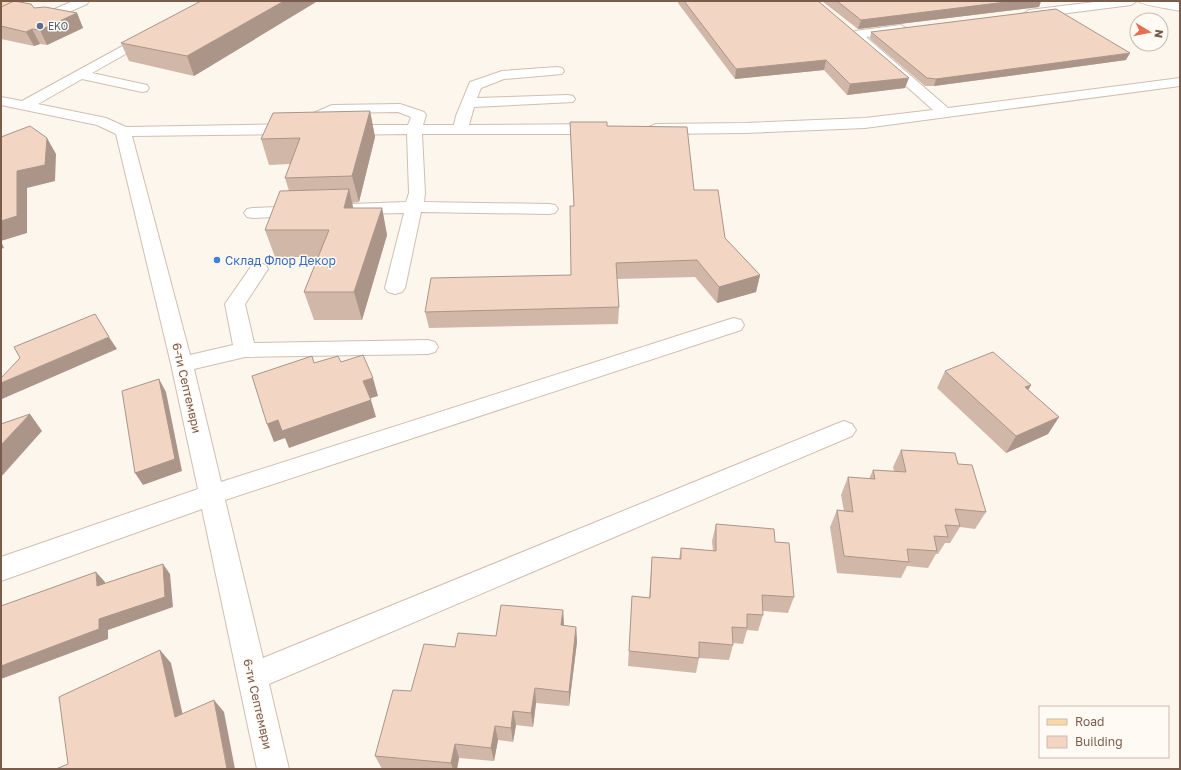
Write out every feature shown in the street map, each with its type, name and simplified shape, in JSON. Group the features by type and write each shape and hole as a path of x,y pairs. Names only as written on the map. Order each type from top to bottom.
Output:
{"main road":[{"path":"1,5 10,1"}],"street":[{"path":"45,18 82,1"},
{"path":"1020,15 1131,1"},
{"path":"1144,1 1167,3 1180,7"},
{"path":"843,25 945,113"},
{"path":"25,105 164,28"},
{"path":"855,35 910,28"},
{"path":"461,130 468,103 475,85 502,75 557,71"},
{"path":"79,74 142,88"},
{"path":"642,129 745,128 865,123 1180,82"},
{"path":"468,103 568,99"},
{"path":"1,101 101,121 123,132 288,129 611,129"},
{"path":"288,129 332,109 400,108 419,115 414,130 417,193 395,288"},
{"name":"6-ти Септември","path":"123,132 182,364 273,769"},
{"path":"253,214 414,206 549,209"},
{"path":"245,350 235,304 259,269"},
{"path":"1,569 211,495 734,325"},
{"path":"182,364 245,350 428,347"},
{"path":"252,677 844,430"}],"building":[{"path":"14,1 31,4 34,8 45,7 77,13 40,30 32,29 26,32 1,26 1,7"},
{"path":"201,1 284,1 187,56 121,43"},
{"path":"684,1 818,1 909,78 850,84 826,60 736,69"},
{"path":"837,1 1014,1 861,20"},
{"path":"1056,9 1130,53 936,79 927,78 871,32"},
{"path":"370,111 352,176 285,178 300,138 261,139 273,113"},
{"path":"570,122 607,122 607,126 687,127 694,190 718,190 725,238 760,275 719,287 697,260 616,263 619,307 425,312 431,278 571,275 570,206 574,206"},
{"path":"30,126 47,138 45,165 17,171 17,216 1,221 1,137"},
{"path":"349,189 344,208 382,208 354,292 304,292 329,230 265,230 280,191"},
{"path":"95,314 109,337 1,383 1,378 20,358 14,347"},
{"path":"993,352 1031,385 1025,387 1059,417 1016,436 945,371"},
{"path":"363,355 373,378 363,381 371,400 282,431 278,420 267,424 252,376 312,356 314,363 338,356 341,362"},
{"path":"159,379 175,459 135,473 122,391"},
{"path":"30,414 1,445 1,424"},
{"path":"901,450 955,453 958,464 972,465 986,512 955,509 960,526 945,525 948,537 934,536 937,551 907,549 909,562 844,556 837,510 853,512 848,477 875,479 873,470 906,472"},
{"path":"716,524 774,529 775,542 789,543 794,597 762,595 763,615 747,614 747,628 732,627 733,645 699,642 699,658 629,651 632,596 650,598 652,557 681,559 681,548 716,551"},
{"path":"163,564 165,597 99,619 99,629 1,666 1,606 96,572 97,586"},
{"path":"501,605 563,610 561,625 576,627 569,692 535,688 531,713 513,711 511,728 495,726 491,748 455,744 451,763 375,756 393,690 411,691 424,644 455,647 458,633 496,636"},
{"path":"160,650 175,717 214,700 227,769 56,769 68,764 59,697"}],"place":[{"name":"EKO","path":"40,26"},
{"name":"Склад Флор Декор","path":"217,260"}]}
